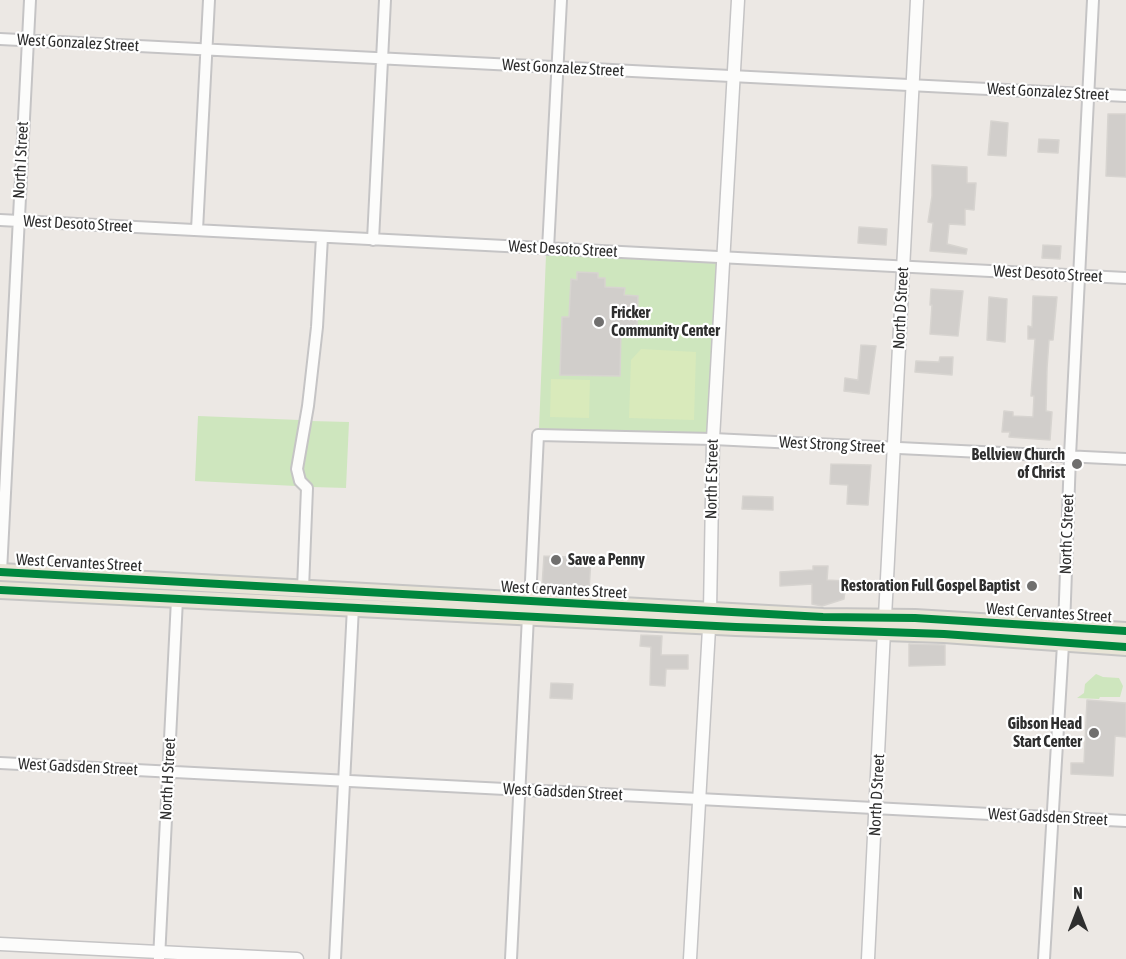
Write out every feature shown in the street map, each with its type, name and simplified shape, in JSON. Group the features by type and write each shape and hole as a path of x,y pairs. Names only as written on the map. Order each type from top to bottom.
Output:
{"main road":[{"name":"West Cervantes Street","path":"1,572 442,596 529,609"},
{"path":"213,600 226,594 239,593 292,596 303,589"},
{"name":"West Cervantes Street","path":"0,590 353,607 529,609 709,618 822,617 885,624 1063,635 1126,631"},
{"path":"353,607 356,601 362,598 420,602 442,596"},
{"name":"West Cervantes Street","path":"1063,635 1126,647"}],"street":[{"name":"North I Street","path":"1,572 5,405 30,0"},
{"path":"197,230 209,0"},
{"path":"372,240 385,0"},
{"path":"548,249 561,0"},
{"name":"North E Street","path":"690,959 709,618 712,439 738,0"},
{"name":"North D Street","path":"868,959 917,0"},
{"name":"North C Street","path":"1044,959 1063,635 1093,0"},
{"name":"West Gonzalez Street","path":"0,39 1126,96"},
{"name":"West Desoto Street","path":"0,220 1126,278"},
{"path":"303,589 307,488 300,481 297,469 308,406 317,327 322,237"},
{"name":"West Strong Street","path":"529,609 538,435 712,439 1126,459"},
{"path":"0,590 0,599"},
{"name":"North H Street","path":"159,956 177,599"},
{"path":"335,959 353,607"},
{"path":"511,959 529,609"},
{"name":"West Gadsden Street","path":"0,764 1126,822"},
{"path":"0,944 159,956 297,959"}],"green space":[{"path":"546,255 717,263 707,433 539,429"},
{"path":"641,349 696,352 694,420 629,418 631,360"},
{"path":"551,379 590,380 589,418 550,417"},
{"path":"198,416 300,420 292,468 296,486 195,481"},
{"path":"311,421 349,422 346,488 312,487 305,477 303,469"},
{"path":"1096,674 1119,678 1123,686 1120,697 1077,698 1084,693 1085,684"}],"building":[{"path":"1108,114 1126,114 1126,177 1106,176"},
{"path":"991,121 1008,123 1006,156 988,155"},
{"path":"1039,139 1059,140 1058,153 1038,152"},
{"path":"932,165 967,167 967,183 976,183 974,210 965,209 965,225 949,224 947,244 967,249 966,254 930,251 933,223 928,222 932,196"},
{"path":"859,227 887,229 886,245 858,243"},
{"path":"1043,245 1061,246 1060,259 1042,258"},
{"name":"Fricker Community Center","path":"577,272 598,273 598,278 605,278 605,287 625,288 624,295 638,296 637,328 621,328 620,376 560,375 562,317 569,317 571,279 577,280"},
{"path":"931,289 963,291 958,336 930,334"},
{"path":"1033,296 1057,297 1053,340 1049,340 1047,368 1046,411 1052,412 1050,440 1009,437 1010,432 1002,432 1004,411 1013,412 1013,416 1033,417 1034,396 1031,396 1035,339 1028,339 1028,326 1032,327"},
{"path":"989,297 1007,299 1005,342 987,340"},
{"path":"861,345 876,346 869,394 844,391 845,378 858,380"},
{"path":"940,357 953,357 952,375 915,372 916,361 939,362"},
{"path":"831,464 871,465 868,505 847,504 848,485 830,484"},
{"path":"743,496 773,497 773,510 742,509"},
{"path":"544,556 591,558 589,591 544,589 542,586"},
{"path":"813,566 828,566 827,580 846,581 844,599 822,606 812,604 812,584 780,586 780,572 813,570"},
{"path":"641,635 662,636 661,655 688,655 688,669 666,669 665,686 650,685 651,647 640,646"},
{"path":"909,644 945,645 945,665 909,666"},
{"path":"551,683 573,684 572,699 550,698"},
{"path":"1087,700 1126,703 1126,737 1115,736 1113,776 1071,774 1071,763 1084,763"}],"cycle path":[{"path":"0,572 823,617 915,618 1126,631"},
{"path":"0,590 736,627 944,634 1126,647"}],"place":[{"name":"Fricker Community Center","path":"599,322"},
{"name":"Bellview Church of Christ","path":"1077,464"},
{"name":"Save a Penny","path":"556,560"},
{"name":"Restoration Full Gospel Baptist","path":"1032,586"},
{"name":"Gibson Head Start Center","path":"1094,733"}]}
